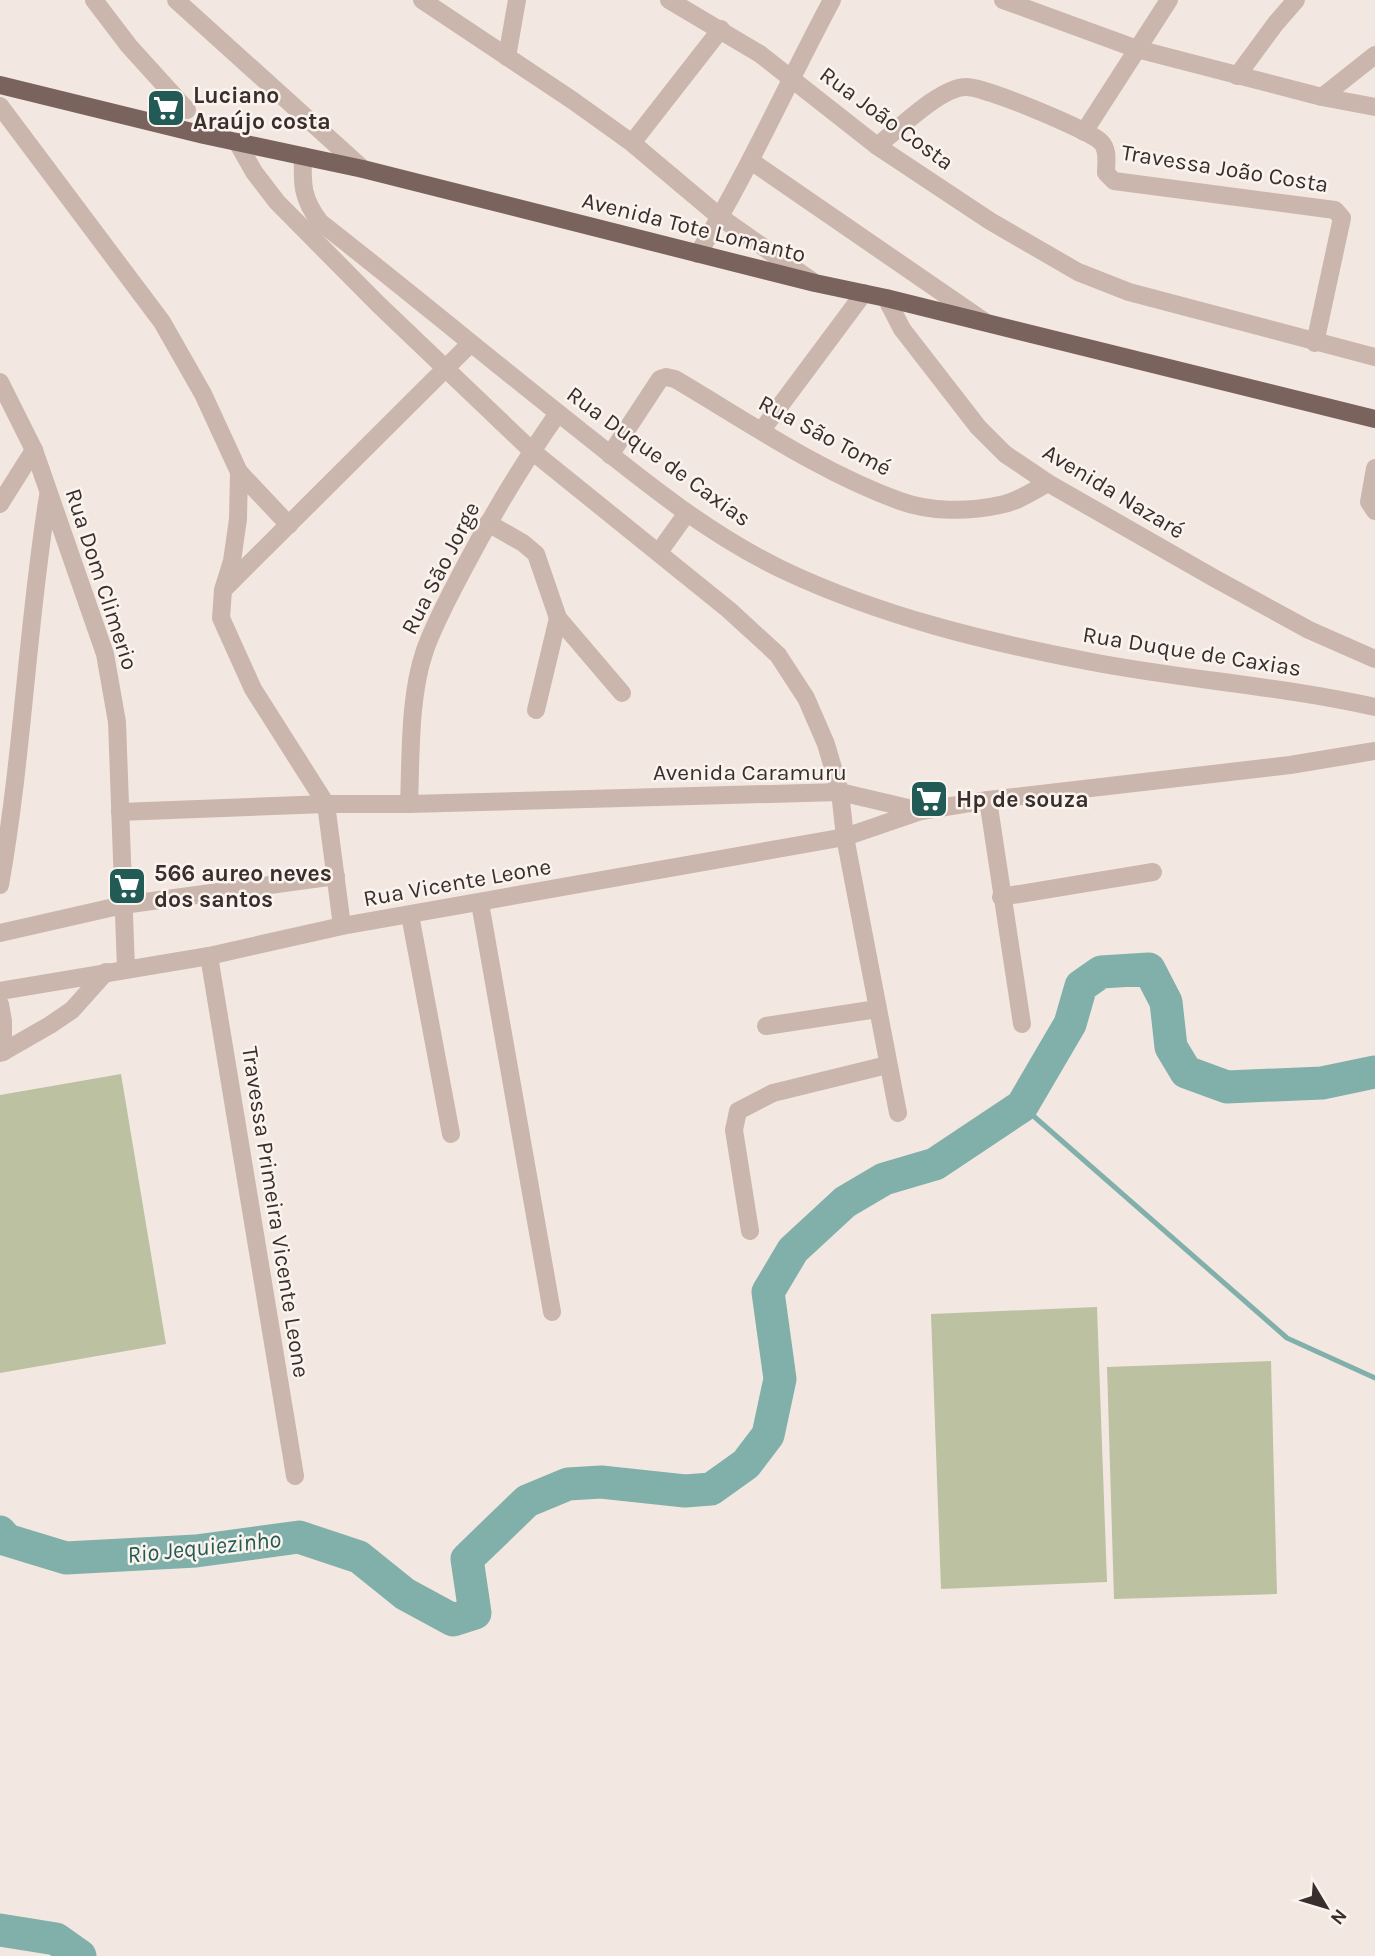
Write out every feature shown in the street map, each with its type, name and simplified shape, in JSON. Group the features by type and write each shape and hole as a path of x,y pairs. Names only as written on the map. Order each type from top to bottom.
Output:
{"main road":[{"name":"Avenida Tote Lomanto","path":"0,85 237,142 363,169 815,284 886,298 1375,419"}],"street":[{"path":"94,0 129,46 187,110"},
{"path":"176,0 363,169"},
{"path":"422,0 632,143 720,217 815,284"},
{"path":"508,57 517,0"},
{"name":"Rua João Costa","path":"670,0 760,54 877,146 1000,227 1078,272 1129,292 1315,343 1374,355"},
{"path":"698,254 751,161 790,78 832,0"},
{"path":"1003,0 1041,6 1137,50 1322,97 1375,107"},
{"path":"1084,132 1169,0"},
{"path":"1237,76 1296,0"},
{"path":"632,143 721,29"},
{"path":"1322,97 1375,55"},
{"name":"Travessa João Costa","path":"877,146 942,94 965,86 987,91 1100,141 1105,147 1106,173 1114,181 1335,210 1342,218 1315,343"},
{"path":"0,106 162,322 203,394 239,472 289,525"},
{"name":"Rua Duque de Caxias","path":"237,142 254,172 277,202 416,298 470,344 687,513 782,569 852,599 965,635 1094,662 1262,686 1375,707"},
{"name":"Rua Duque de Caxias","path":"303,156 302,183 314,227 378,304 532,451 729,610 778,655 806,698 826,744 841,792 845,837 898,1114"},
{"path":"751,161 989,325"},
{"path":"762,430 864,293"},
{"name":"Avenida Nazaré","path":"886,298 902,329 978,426 1005,454 1048,483 1297,623 1375,659"},
{"path":"223,590 470,344"},
{"name":"Rua São Tomé","path":"610,455 660,379 666,377 676,379 824,467 901,502 934,509 1002,505 1048,483"},
{"name":"Rua Dom Climerio","path":"0,382 34,450 105,654 117,722 126,969"},
{"name":"Rua São Jorge","path":"409,804 417,684 425,651 445,605 488,523 558,413"},
{"path":"0,504 5,483 34,450"},
{"path":"1375,468 1369,502 1375,512"},
{"path":"239,472 239,519 232,561 223,590 220,618 253,690 326,804 342,926"},
{"path":"0,885 18,772 38,564 49,494"},
{"path":"659,552 687,513"},
{"path":"488,523 523,543 536,554 558,618 622,693"},
{"path":"536,710 558,618"},
{"name":"Avenida Caramuru","path":"120,813 326,804 841,792 920,811 988,800 1290,765 1375,751"},
{"path":"988,800 1022,1024"},
{"name":"Rua Vicente Leone","path":"0,991 209,956 342,926 480,904 845,837 920,811"},
{"path":"1001,897 1153,872"},
{"path":"0,933 124,905 336,876"},
{"path":"480,904 552,1312"},
{"path":"410,915 451,1134"},
{"name":"Travessa Primeira Vicente Leone","path":"209,956 295,1476"},
{"path":"1,1052 72,1010 106,972"},
{"path":"0,1004 3,1021 1,1052"},
{"path":"766,1026 877,1009"},
{"path":"750,1231 734,1130 738,1111 773,1093 887,1065"}],"green space":[{"path":"121,1074 166,1344 0,1373 0,1095"},
{"path":"1097,1307 1107,1582 941,1589 931,1314"},
{"path":"1271,1361 1277,1594 1114,1599 1107,1367"}],"waterway":[{"name":"Rio Jequiezinho","path":"0,1532 7,1540 66,1558 196,1551 299,1537 359,1557 405,1594 453,1620 475,1613 467,1559 527,1501 568,1484 601,1482 685,1491 711,1489 746,1464 768,1435 780,1379 768,1292 793,1250 845,1202 884,1179 935,1164 1022,1106 1070,1024 1081,986 1101,972 1149,969 1166,1002 1171,1047 1186,1072 1227,1087 1322,1083 1375,1072"},
{"path":"1022,1106 1287,1338 1375,1378"},
{"name":"Rio Jequiezinho","path":"0,1930 56,1939 80,1956"}],"place":[{"name":"Luciano Araújo costa","path":"166,108"},
{"name":"Hp de souza","path":"929,799"},
{"name":"566 aureo neves dos santos","path":"127,886"}]}
